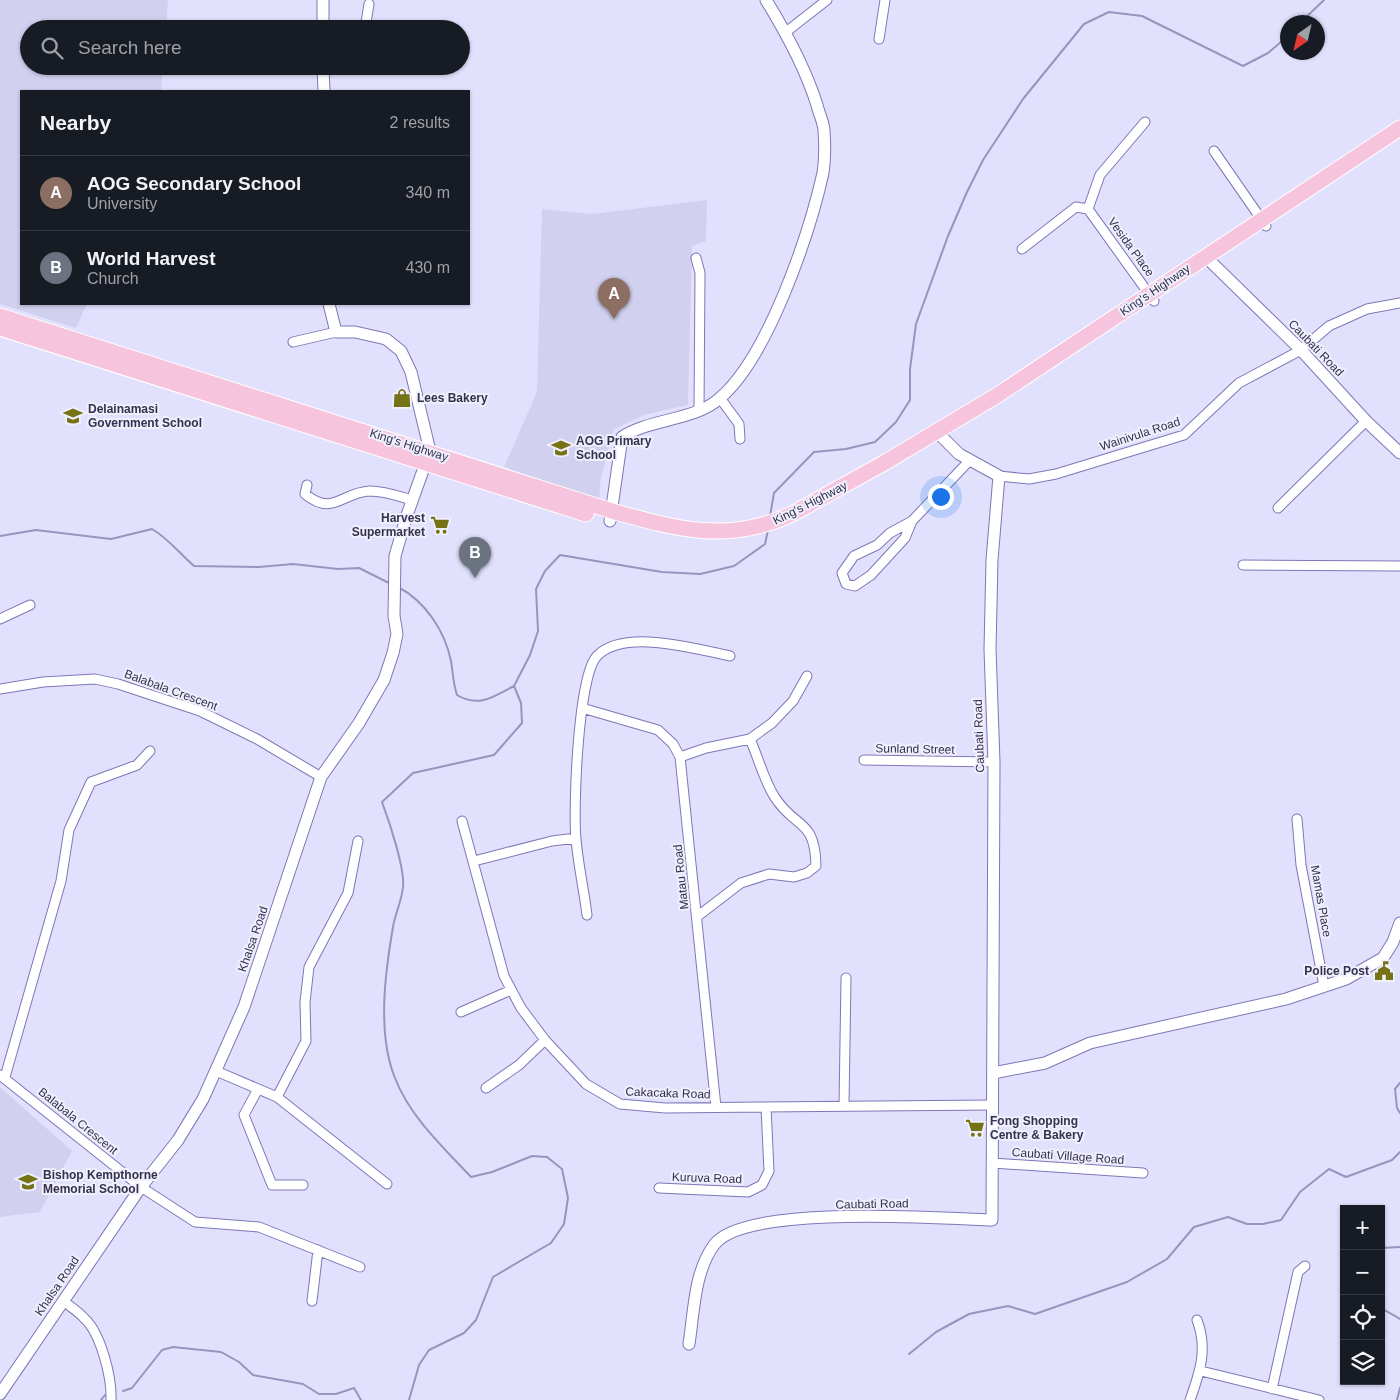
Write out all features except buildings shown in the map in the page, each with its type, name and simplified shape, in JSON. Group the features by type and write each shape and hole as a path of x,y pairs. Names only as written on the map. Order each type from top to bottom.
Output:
{"highway":[{"name":"King's Highway","path":"1152,297 1212,263 1264,223 1400,128"},
{"name":"King's Highway","path":"0,316 611,516 698,532 770,528 891,471 939,436 1264,223 1400,138"},
{"name":"King's Highway","path":"0,328 428,457"}],"street":[{"path":"323,0 323,20"},
{"path":"611,516 622,437 648,424 699,410 720,398 742,373 763,340 799,253 823,171 824,129 809,79 786,32 766,0"},
{"path":"786,32 827,0"},
{"path":"879,39 885,0"},
{"path":"366,20 369,4"},
{"path":"323,75 324,90"},
{"path":"1022,249 1076,207 1088,209 1100,175 1145,122"},
{"path":"1214,152 1264,223"},
{"name":"Vesida Place","path":"1088,209 1152,297"},
{"path":"696,258 700,273 699,410"},
{"name":"Caubati Road","path":"1212,263 1301,350 1366,421 1400,453"},
{"name":"Wainivula Road","path":"999,476 1029,479 1056,474 1184,435 1239,384 1301,350 1329,326 1367,310 1400,303"},
{"path":"329,305 336,332"},
{"path":"293,342 336,332 355,332 386,339 401,350 411,372 428,457"},
{"path":"720,398 739,424 740,439"},
{"path":"1278,508 1366,421"},
{"path":"939,436 970,460 999,476"},
{"name":"Khalsa Road","path":"0,1394 142,1187 178,1140 203,1099 216,1071 244,1007 321,778 359,723 384,680 397,634 394,585 395,556 412,500 428,457"},
{"path":"912,522 890,533 877,545 854,556 842,573 846,584 855,586 871,575 905,538 912,522 970,460"},
{"name":"Caubati Road","path":"689,1344 698,1284 714,1244 729,1233 755,1224 783,1220 888,1216 992,1220 994,762 990,640 992,560 999,476"},
{"path":"307,485 305,494 316,503 331,505 352,495 368,491 388,492 412,500"},
{"path":"1244,565 1400,566"},
{"path":"0,620 30,605"},
{"path":"587,914 576,838 582,708 592,664 598,655 614,647 632,642 659,642 730,656"},
{"path":"680,757 706,748 750,739 772,723 793,701 807,676"},
{"name":"Balabala Crescent","path":"0,689 42,682 95,679 118,684 200,711 257,739 321,778"},
{"name":"Matau Road","path":"582,708 658,730 673,744 680,757 698,916 716,1107"},
{"path":"698,916 741,883 769,874 794,877 807,873 816,866 816,844 810,831 784,810 773,795 750,739"},
{"path":"2,1076 61,881 69,830 79,804 91,782 137,765 150,751"},
{"name":"Sunland Street","path":"864,760 994,762"},
{"name":"Mamas Place","path":"1297,820 1302,865 1324,986"},
{"name":"Cakacaka Road","path":"462,821 504,976 521,1008 545,1040 586,1084 620,1104 665,1108 992,1105"},
{"path":"474,861 552,841 576,838"},
{"path":"277,1097 306,1041 305,1002 309,967 348,893 358,841"},
{"path":"992,1073 1045,1063 1090,1043 1286,999 1324,986 1365,970 1383,958 1393,942 1400,923"},
{"path":"844,1106 846,978"},
{"path":"461,1012 511,990"},
{"path":"486,1088 519,1064 545,1040"},
{"path":"216,1071 277,1097 387,1184"},
{"name":"Balabala Crescent","path":"2,1076 142,1187 196,1222 259,1227 360,1267"},
{"path":"258,1089 244,1115 272,1184 303,1185"},
{"name":"Kuruva Road","path":"659,1188 748,1192 762,1185 769,1171 766,1107"},
{"name":"Caubati Village Road","path":"992,1163 1143,1173"},
{"path":"312,1301 318,1250"},
{"path":"1272,1388 1298,1272 1305,1266"},
{"path":"63,1301 87,1320 100,1345 108,1367 111,1400"},
{"path":"1190,1400 1201,1372 1202,1334 1198,1320"},
{"path":"1201,1372 1319,1400"}],"shaded area":[{"path":"0,0 168,0 167,20 20,20 20,75 162,75 161,90 20,90 20,305 87,305 76,328 0,304"},
{"path":"707,200 706,241 692,246 688,405 644,415 614,429 601,477 599,500 504,467 537,392 542,209 592,214"},
{"name":"Bishop Kempthorne Memorial School","path":"0,1087 72,1151 40,1212 0,1217"}],"waterway":[{"path":"1308,15 1324,0"},
{"path":"770,516 774,493 814,452 846,449 875,442 896,422 910,400 910,369 916,324 948,236 967,192 983,160 1023,99 1084,24 1109,12 1142,16 1243,66 1268,53 1280,43"},
{"path":"0,536 36,530 111,539 152,529 194,566 259,567 293,564 338,569 359,568 391,584"},
{"path":"409,1400 419,1365 429,1350 464,1333 476,1320 493,1277 551,1243 564,1224 568,1198 562,1169 547,1157 532,1156 492,1172 471,1177 418,1119 401,1092 389,1061 384,1023 384,1003 390,945 403,887 403,879 396,844 382,802 413,773 494,755 522,723 521,703 514,686 530,655 538,631 536,589 545,571 560,555 662,572 700,574 734,566 765,544 768,530"},
{"path":"398,587 417,600 439,628 451,661 457,695 472,701 486,700 514,686"},
{"path":"1400,1083 1395,1089 1397,1108 1400,1113"},
{"path":"909,1354 936,1332 969,1314 1008,1306 1035,1314 1127,1282 1167,1259 1194,1227 1228,1217 1247,1224 1263,1224 1281,1220 1300,1192 1329,1169 1346,1177 1392,1160 1400,1152"},
{"path":"1385,1248 1400,1247"},
{"path":"1385,1310 1400,1319"},
{"path":"123,1391 132,1388 162,1350 173,1347 221,1352 239,1362 253,1375 303,1384 319,1394 336,1394 354,1388 361,1400"},
{"path":"1397,1400 1400,1388"},
{"path":"101,1400 105,1395"}],"place":[{"name":"AOG Secondary School","path":"614,319"},
{"name":"Lees Bakery","path":"402,398"},
{"name":"Delainamasi Government School","path":"73,416"},
{"name":"AOG Primary School","path":"561,448"},
{"name":"Harvest Supermarket","path":"440,525"},
{"name":"World Harvest","path":"475,578"},
{"name":"Police Post","path":"1384,971"},
{"name":"Fong Shopping Centre & Bakery","path":"975,1128"},
{"name":"Bishop Kempthorne Memorial School","path":"28,1182"}]}
